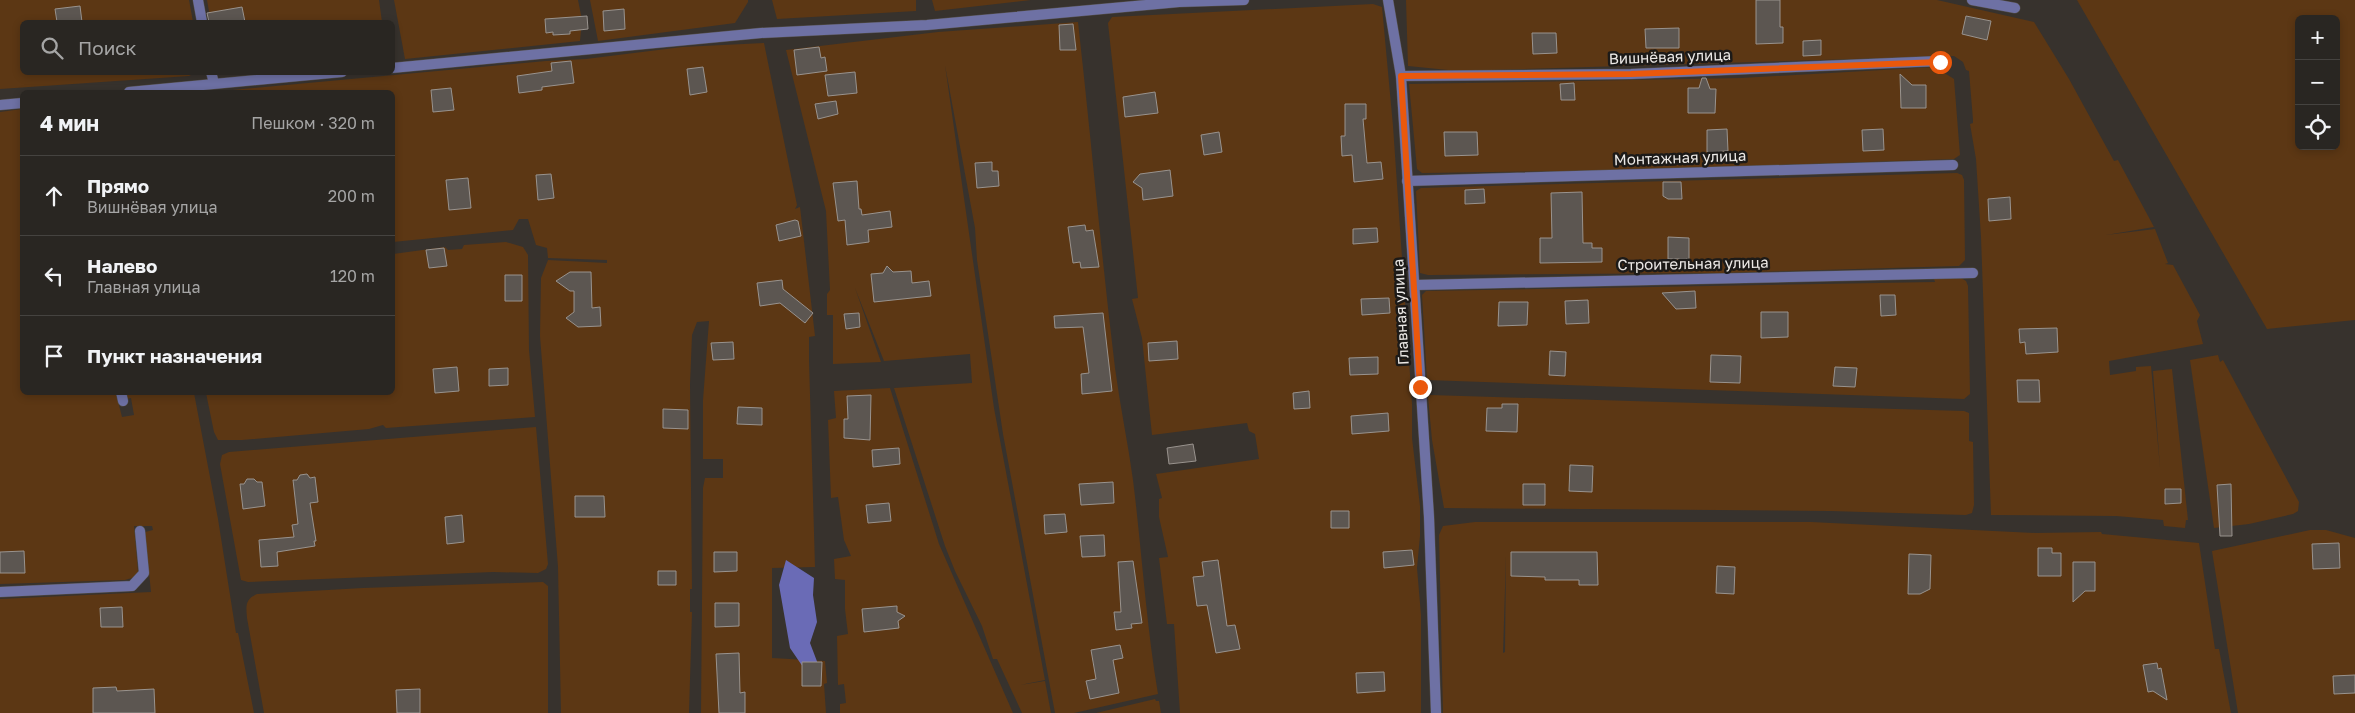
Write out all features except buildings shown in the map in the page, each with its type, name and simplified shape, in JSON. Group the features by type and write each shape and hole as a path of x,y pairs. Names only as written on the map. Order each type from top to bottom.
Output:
{"street":[{"path":"198,0 202,20"},
{"path":"395,68 761,33 928,25 1179,2 1244,0"},
{"name":"Главная улица","path":"1388,0 1401,76 1429,517 1436,713"},
{"path":"1972,0 2015,8"},
{"name":"Вишнёвая улица","path":"1401,76 1631,74 1940,62"},
{"path":"213,75 214,83"},
{"path":"148,90 307,75"},
{"path":"0,105 20,103"},
{"name":"Монтажная улица","path":"1407,181 1953,165"},
{"name":"Строительная улица","path":"1415,285 1973,273"},
{"path":"0,592 132,586 144,573 140,531"}],"shaded area":[{"path":"0,0 189,0 193,20 20,20 20,75 191,75 189,76 0,89"},
{"path":"207,0 379,0 382,20 211,20"},
{"path":"394,0 578,0 582,20 580,41 405,59"},
{"path":"590,0 748,0 748,2 735,23 598,41"},
{"path":"772,0 916,0 916,11 777,19"},
{"path":"932,0 1031,0 935,11"},
{"path":"1406,0 1937,0 2034,22 2069,79 2114,161 2118,160 2154,227 2106,235 2155,229 2168,263 2165,264 2173,265 2200,315 2197,321 2203,344 2109,361 2110,375 2136,371 2136,367 2151,366 2160,468 2153,371 2172,369 2188,520 2186,520 2185,528 2164,526 2163,520 2116,516 1991,515 1981,237 1976,159 1970,124 1973,123 1973,120 1969,71 1966,70 1963,62 1954,56 1458,71 1408,66"},
{"path":"2077,0 2355,0 2355,320 2267,329"},
{"path":"1373,4 1382,7 1393,126 1412,404 1412,438 1420,506 1417,568 1421,615 1421,713 1180,713 1174,624 1167,624 1159,558 1168,557 1159,517 1159,499 1162,498 1156,474 1259,459 1255,434 1249,431 1247,423 1152,435 1142,338 1132,299 1138,298 1108,23 1112,17"},
{"path":"1078,22 1115,368 1133,480 1150,641 1158,694 1074,713 1055,713 1003,434 977,260 975,228 945,65 994,408 1045,680 1020,685 1045,681 1051,713 1022,713 997,659 993,659 982,626 945,546 894,388 972,383 970,354 884,361 855,288 881,362 833,364 833,315 827,315 827,294 830,290 826,211 786,50 938,32"},
{"path":"764,43 797,205 795,209 800,207 815,336 809,337 809,360 815,567 772,568 772,658 825,661 827,683 824,684 826,713 701,713 703,488 705,478 723,478 723,459 703,459 703,400 709,321 697,322 692,335 690,384 692,589 690,589 690,612 692,612 689,713 561,713 558,567 540,336 541,278 548,260 607,263 607,260 548,258 547,248 536,245 528,219 519,219 513,230 395,242 395,90 233,90 546,61 586,59 682,47"},
{"path":"1935,67 1954,79 1960,155 1954,159 1637,170 1422,173 1417,169 1409,84 1741,78"},
{"path":"20,109 20,395 116,395 122,417 134,415 131,398 127,399 126,395 194,395 218,519 236,633 238,633 254,713 0,713 0,599 151,592 145,532 153,530 152,526 134,526 138,572 135,577 125,580 0,584 0,112"},
{"path":"1957,173 1962,175 1964,180 1965,260 1959,266 1722,273 1428,275 1420,273 1416,191 1421,188"},
{"path":"506,242 523,247 528,255 529,350 535,417 386,428 383,425 369,429 242,440 218,440 214,432 206,395 395,395 395,254 445,247 448,250 462,249 464,245"},
{"path":"1961,278 1966,281 1968,286 1970,394 1964,399 1427,380 1422,295 1426,291 1935,282 1934,279"},
{"path":"2218,355 2220,362 2223,360 2299,502 2298,511 2293,514 2249,524 2214,528 2190,360"},
{"path":"890,388 939,544 1013,713 840,713 840,704 846,703 844,684 838,685 837,636 848,634 845,609 845,580 835,579 834,559 851,556 844,540 838,497 831,498 828,420 836,418 834,391"},
{"path":"1430,395 1964,411 1969,413 1969,441 1973,442 1974,505 1972,513 1966,515 1830,511 1444,508 1432,440 1428,397"},
{"path":"536,427 548,564 546,569 538,573 493,572 248,582 241,580 220,464 222,455 229,452"},
{"path":"1475,522 1811,522 2036,533 2101,532 2102,534 2199,543 2215,649 2219,649 2231,713 1443,713 1439,535 1443,526","holes":["1506,556 1505,652 1503,653"]},
{"path":"2310,530 2326,530 2355,538 2355,713 2238,713 2212,551"},
{"path":"786,560 814,578 813,595 817,622 810,643 818,664 803,667 790,648 779,585"},
{"path":"543,582 548,586 548,713 264,713 247,618 248,601 257,594 363,588"},
{"path":"1155,699 1159,701 1161,713 1096,713"}],"route":[{"path":"1420,387 1401,76 1631,74 1940,62"}]}
